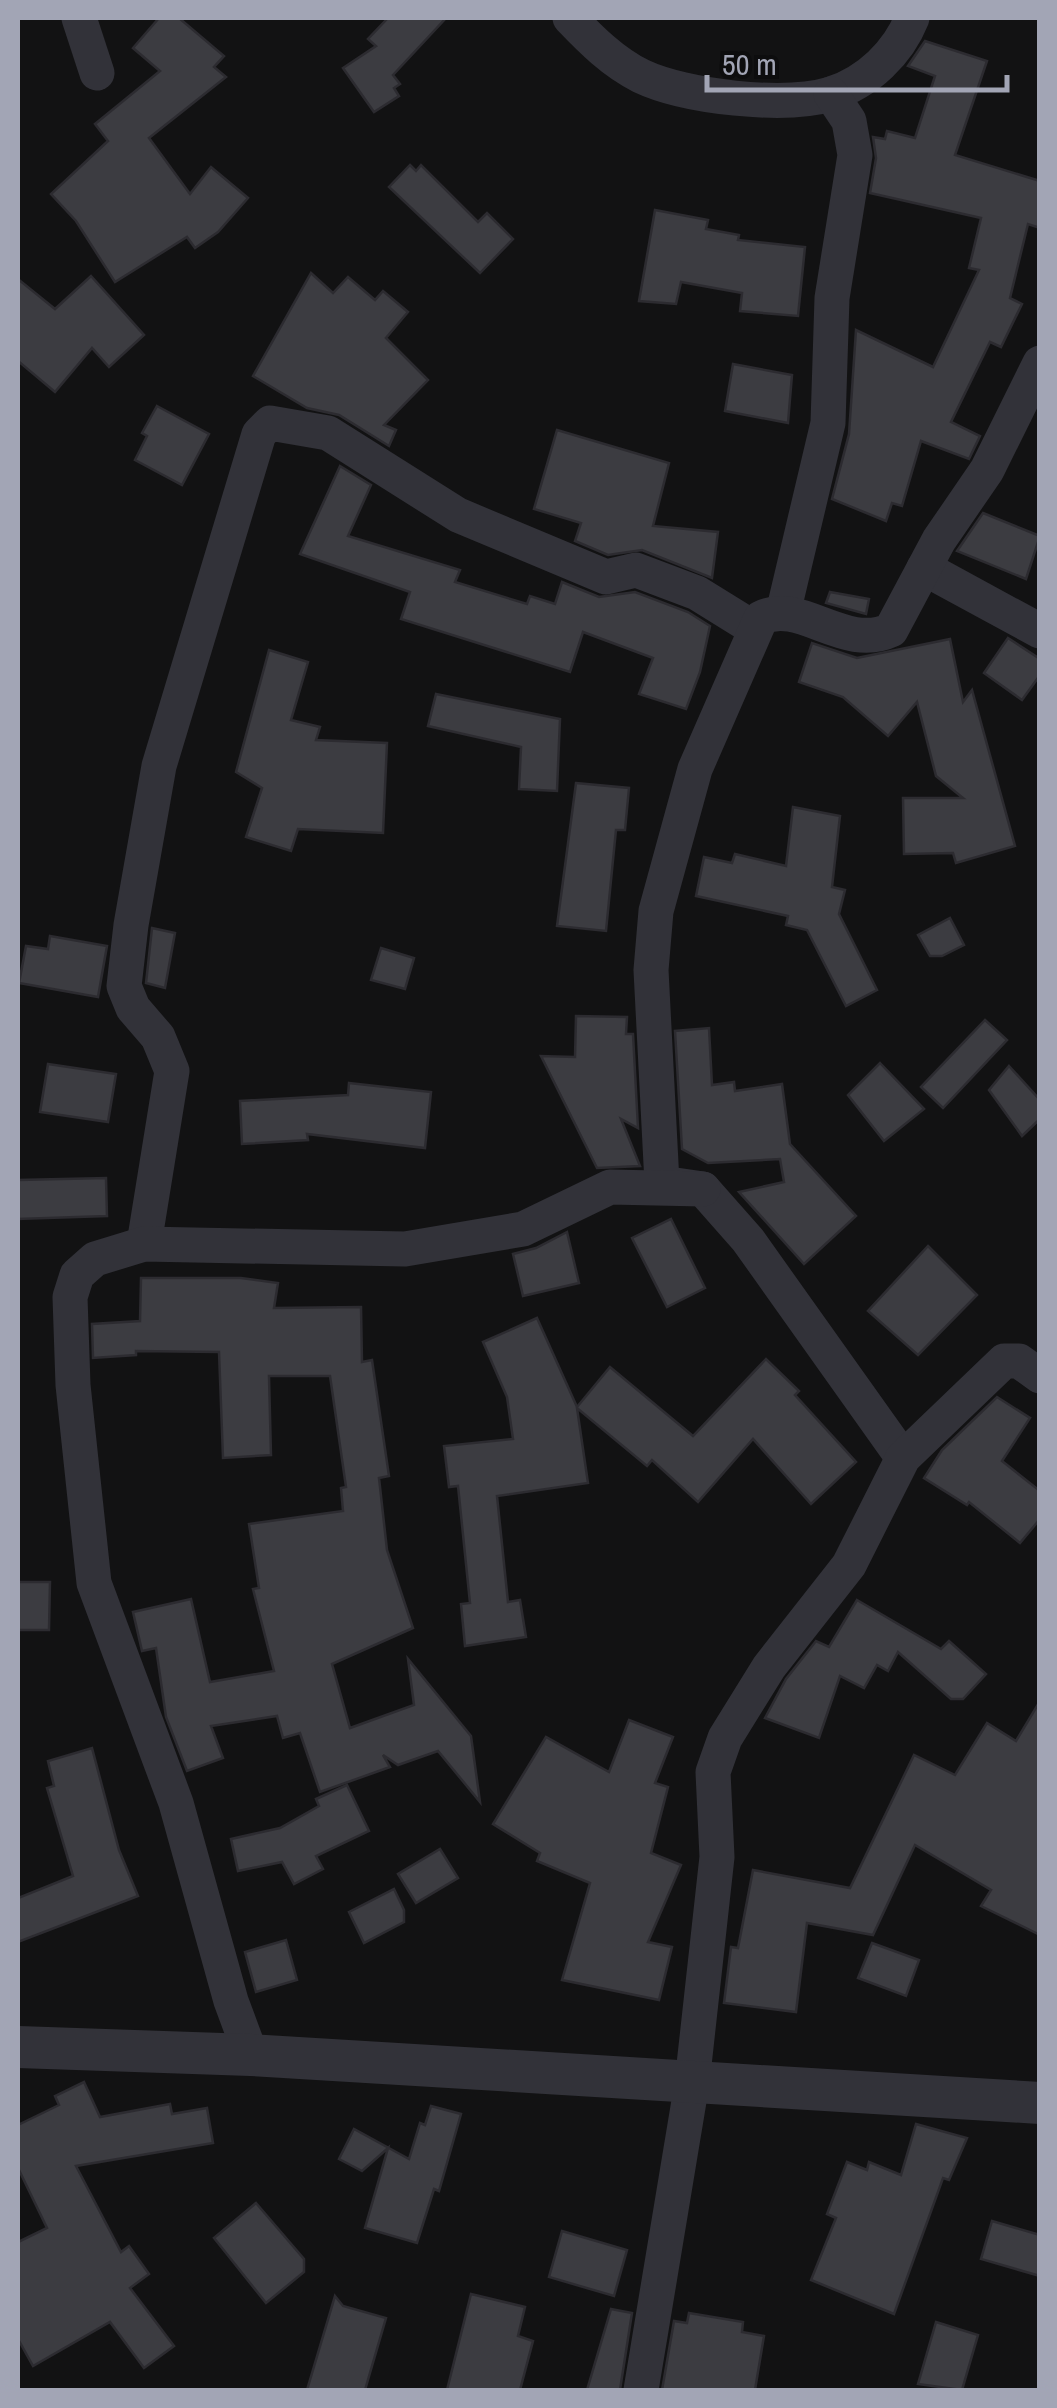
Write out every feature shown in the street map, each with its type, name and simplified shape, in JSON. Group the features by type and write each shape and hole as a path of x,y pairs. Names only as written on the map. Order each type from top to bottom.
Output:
{"street":[{"path":"80,18 97,73"},
{"path":"570,18 596,46 642,76 693,92 772,99 830,94 879,68 905,35 912,18"},
{"path":"830,94 849,122 856,154 835,268 828,424 769,621 695,769 656,911 651,970 662,1184 703,1189 748,1240 903,1458"},
{"path":"144,1244 172,1071 158,1037 133,1008 124,986 131,925 159,766 259,434 270,423 328,433 458,515 606,577 636,570 769,621 859,638 876,637 891,630 924,568 987,470 1040,363"},
{"path":"924,568 1040,632"},
{"path":"251,2055 159,1754 94,1583 73,1386 70,1297 78,1276 95,1260 144,1244 404,1249 523,1229 610,1188 703,1189"},
{"path":"641,2390 692,2083 717,1857 713,1772 725,1738 769,1668 849,1565 903,1458 1004,1361 1019,1361 1040,1376"},
{"path":"18,2047 251,2055 1040,2103"}],"building":[{"path":"159,18 179,18 224,56 214,67 226,77 149,138 190,194 211,167 248,198 218,232 195,248 187,237 115,282 76,221 51,194 108,141 95,124 160,71 133,48"},
{"path":"388,18 446,18 393,75 400,84 394,88 399,96 374,112 343,68 376,46 368,39"},
{"path":"925,41 987,61 955,155 1040,181 1040,228 1028,224 1010,298 1022,304 1001,347 990,342 951,422 980,436 969,459 921,441 902,506 892,503 886,521 832,499 849,434 856,330 933,367 979,270 969,268 981,218 870,193 876,158 873,137 885,139 887,131 915,138 935,76 908,66"},
{"path":"410,165 416,171 421,165 478,222 487,213 513,239 480,273 389,187"},
{"path":"655,210 708,220 706,229 739,235 738,240 805,247 798,316 740,311 742,293 681,282 676,304 639,301"},
{"path":"311,273 333,293 348,277 375,300 383,291 408,312 386,338 428,380 384,425 396,430 389,446 339,415 307,408 253,376"},
{"path":"91,276 144,335 109,367 92,348 55,392 18,361 18,279 55,309"},
{"path":"733,364 792,375 788,423 725,411"},
{"path":"157,406 209,434 182,485 135,460 147,436 142,433"},
{"path":"557,430 669,463 653,526 718,532 712,578 642,550 608,555 575,541 581,523 534,509"},
{"path":"340,466 371,485 348,536 460,570 455,582 527,604 530,596 555,604 562,582 599,597 635,592 688,612 710,626 700,672 686,709 639,694 653,658 583,632 570,672 401,619 410,592 300,554"},
{"path":"983,513 1040,536 1026,579 957,551"},
{"path":"830,592 869,599 866,614 826,603"},
{"path":"1008,638 1040,659 1040,675 1022,700 984,673"},
{"path":"950,639 963,702 972,690 1015,846 956,863 953,853 904,854 903,798 963,798 936,776 917,702 888,736 843,697 799,682 812,643 857,658"},
{"path":"269,650 308,662 291,720 320,727 316,740 387,743 383,833 298,829 291,851 246,837 262,788 236,772"},
{"path":"436,694 560,719 557,791 519,789 521,747 428,726"},
{"path":"576,783 629,788 625,830 616,830 606,931 557,926"},
{"path":"793,807 840,816 832,887 845,890 839,914 877,990 846,1006 807,930 786,925 788,916 696,896 704,857 732,863 735,854 786,866"},
{"path":"950,918 964,945 942,956 930,956 918,935"},
{"path":"152,928 175,933 165,988 146,983"},
{"path":"50,936 107,946 98,997 19,983 26,946 48,949"},
{"path":"381,948 414,958 405,989 371,980"},
{"path":"576,1016 627,1017 626,1034 633,1034 638,1128 621,1119 640,1166 597,1168 541,1056 575,1057"},
{"path":"985,1020 1007,1040 943,1108 921,1087"},
{"path":"709,1028 712,1085 734,1082 735,1091 782,1084 790,1144 856,1216 804,1264 739,1192 784,1182 780,1159 708,1163 682,1149 675,1031"},
{"path":"880,1063 924,1109 884,1141 848,1095"},
{"path":"48,1064 116,1074 108,1122 40,1112"},
{"path":"1009,1066 1040,1100 1040,1119 1022,1136 989,1090"},
{"path":"349,1083 431,1092 425,1148 307,1134 308,1140 242,1144 240,1101 348,1095"},
{"path":"106,1178 107,1216 18,1219 18,1180"},
{"path":"671,1219 705,1288 667,1307 632,1238"},
{"path":"567,1232 579,1283 523,1296 513,1254 536,1248"},
{"path":"928,1246 977,1295 918,1355 868,1311"},
{"path":"141,1278 241,1278 278,1283 274,1308 361,1307 362,1362 372,1360 389,1476 379,1478 387,1550 413,1628 332,1664 350,1728 414,1705 408,1659 471,1736 480,1802 438,1751 398,1765 383,1755 390,1767 320,1792 300,1733 283,1738 277,1716 211,1726 223,1758 187,1771 166,1717 156,1648 142,1651 133,1612 191,1599 210,1682 274,1671 253,1589 259,1588 249,1524 343,1511 341,1488 346,1487 330,1376 269,1376 271,1455 223,1458 219,1352 136,1351 136,1355 93,1358 92,1324 140,1321"},
{"path":"537,1318 577,1407 610,1367 693,1436 766,1359 799,1391 795,1395 856,1462 811,1504 753,1439 698,1502 652,1460 647,1466 577,1408 588,1483 497,1496 508,1602 520,1600 526,1637 465,1646 461,1604 470,1603 458,1486 449,1487 444,1446 513,1439 507,1397 483,1342"},
{"path":"997,1397 1030,1418 1002,1461 1040,1491 1040,1519 1020,1543 969,1502 967,1505 924,1478 942,1450"},
{"path":"18,1582 50,1582 49,1630 18,1630"},
{"path":"857,1600 941,1649 949,1641 986,1674 963,1699 951,1699 898,1652 888,1671 877,1665 864,1688 840,1676 819,1738 765,1718 786,1679 816,1641 829,1647"},
{"path":"1040,1701 1040,1935 981,1906 991,1890 915,1845 873,1935 807,1923 796,2012 724,2003 731,1947 738,1948 753,1870 850,1888 914,1755 955,1775 987,1723 1016,1741"},
{"path":"629,1720 673,1737 655,1783 668,1787 651,1853 681,1865 648,1942 672,1947 659,2000 562,1980 590,1883 537,1861 540,1853 493,1824 546,1737 609,1772"},
{"path":"92,1748 119,1850 138,1896 18,1942 18,1898 73,1876 47,1788 54,1786 48,1761"},
{"path":"347,1785 369,1831 316,1856 323,1869 294,1884 282,1862 238,1871 231,1839 280,1828 319,1806 316,1799"},
{"path":"440,1849 458,1878 416,1903 398,1874"},
{"path":"394,1889 404,1910 404,1922 364,1943 349,1912"},
{"path":"286,1940 297,1980 256,1992 245,1952"},
{"path":"872,1943 919,1960 906,1996 858,1978"},
{"path":"84,2082 100,2117 170,2104 172,2114 207,2108 213,2143 76,2166 121,2252 129,2246 149,2274 130,2288 174,2346 144,2368 110,2322 33,2366 18,2339 18,2242 47,2228 18,2168 18,2125 59,2105 55,2096"},
{"path":"431,2106 461,2114 439,2191 434,2189 417,2243 365,2228 388,2148 362,2171 339,2159 354,2129 409,2159 420,2123 425,2125"},
{"path":"916,2124 967,2138 949,2180 943,2178 894,2314 811,2280 836,2218 827,2214 847,2162 867,2170 869,2162 901,2175"},
{"path":"256,2203 304,2259 304,2272 266,2303 214,2238"},
{"path":"992,2221 1040,2235 1040,2276 981,2259"},
{"path":"562,2231 627,2250 614,2296 549,2277"},
{"path":"471,2294 525,2307 518,2336 533,2341 520,2390 447,2390"},
{"path":"335,2296 343,2306 386,2318 365,2390 307,2390"},
{"path":"611,2309 632,2313 620,2390 587,2390"},
{"path":"689,2313 743,2322 742,2332 764,2336 755,2390 662,2390 674,2321 687,2323"},
{"path":"936,2322 978,2335 962,2390 918,2384"}]}
